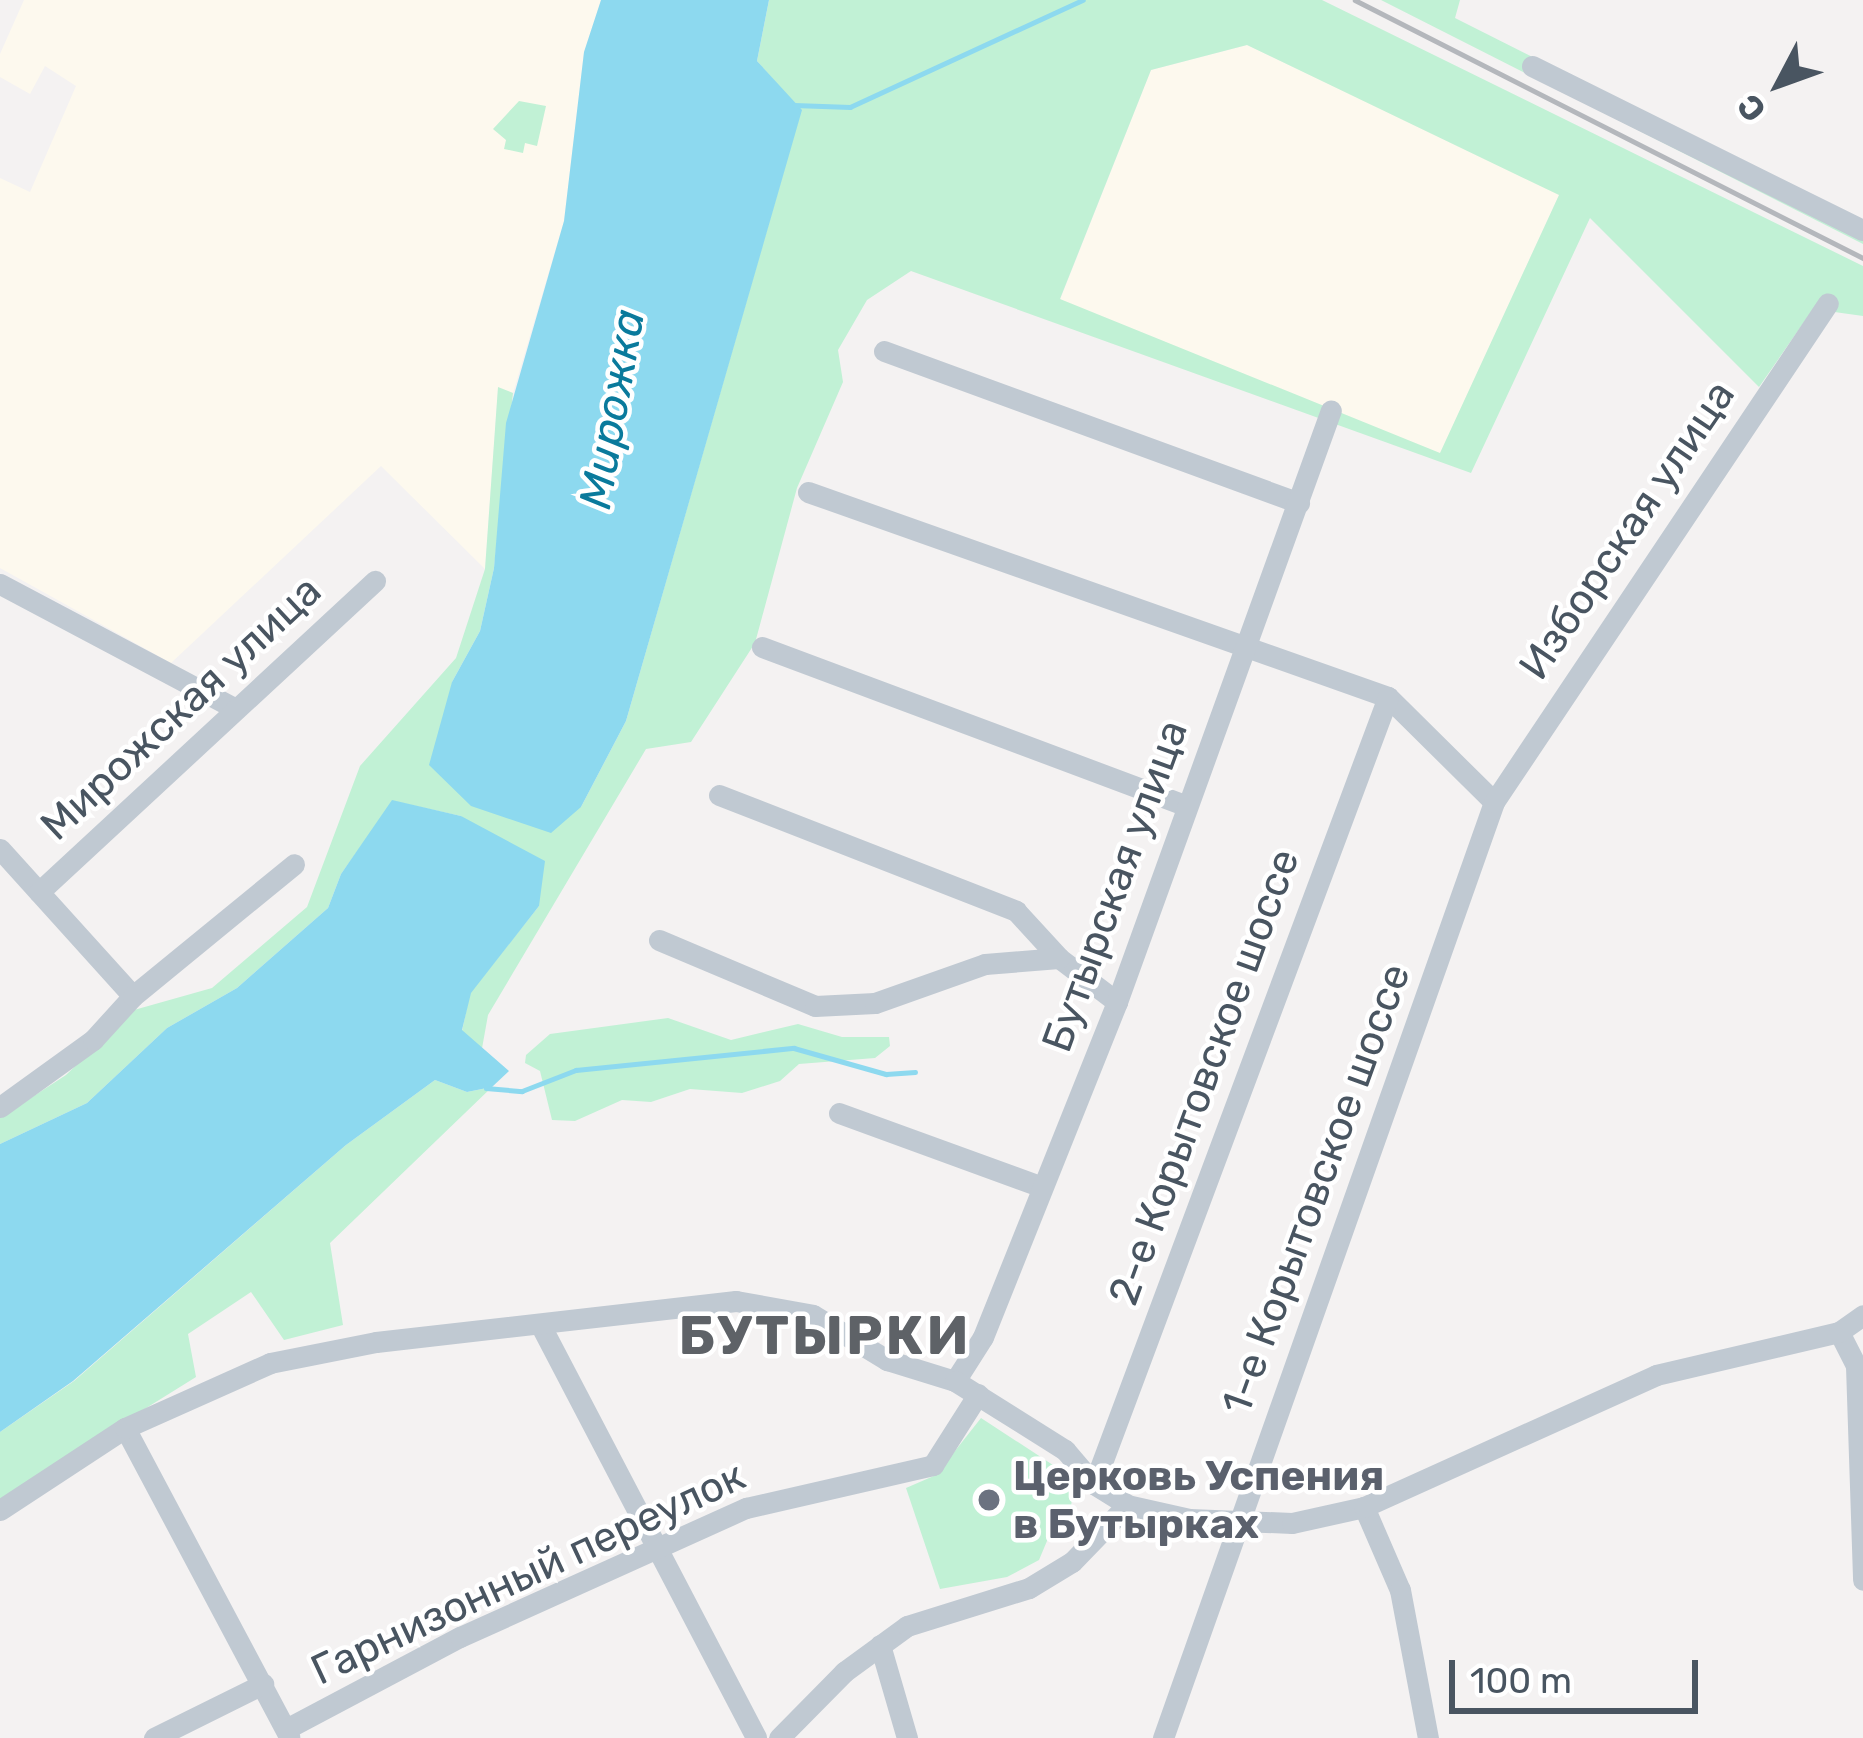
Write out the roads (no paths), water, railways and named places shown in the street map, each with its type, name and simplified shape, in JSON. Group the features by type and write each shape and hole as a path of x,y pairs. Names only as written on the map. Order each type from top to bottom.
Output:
{"street":[{"path":"1532,66 1863,230"},
{"name":"Изборская улица","path":"1494,802 1828,303"},
{"path":"884,350 1299,502"},
{"name":"Бутырская улица","path":"955,1381 983,1337 1117,1002 1331,410"},
{"path":"808,492 1243,651 1388,698 1494,802"},
{"name":"Мирожская улица","path":"39,892 375,581"},
{"path":"0,584 236,709"},
{"path":"762,647 1185,806"},
{"name":"2-е Корытовское шоссе","path":"1094,1484 1388,698"},
{"path":"719,795 1016,911 1059,958 1117,1002"},
{"name":"1-е Корытовское шоссе","path":"1163,1738 1494,802"},
{"name":"Мирожская улица","path":"0,849 133,995"},
{"path":"0,1107 94,1040 133,995 294,864"},
{"path":"659,940 815,1006 875,1003 985,964 1059,958"},
{"path":"839,1113 1042,1187"},
{"path":"0,1510 125,1428 270,1363 376,1342 542,1328 736,1301 813,1315 887,1360 955,1381 1065,1450 1094,1484 1127,1504 1238,1521 1292,1523 1364,1508 1656,1375 1839,1332 1863,1315"},
{"path":"542,1328 756,1738"},
{"path":"1839,1332 1856,1366 1863,1580"},
{"name":"Гарнизонный переулок","path":"288,1734 658,1547 746,1508 933,1465 978,1394"},
{"path":"125,1428 288,1734"},
{"path":"779,1738 880,1646 936,1612 1029,1588 1072,1562 1127,1504"},
{"path":"1364,1508 1400,1590 1428,1738"},
{"path":"880,1646 908,1738"},
{"name":"Гарнизонный переулок","path":"154,1738 263,1684"}],"water":[{"name":"Мирожка","path":"601,0 769,0 757,61 802,110 626,721 581,807 551,833 471,806 429,765 452,682 480,631 494,568 506,423 564,221 584,52"},
{"path":"392,800 461,816 545,861 539,906 471,993 462,1030 509,1071 492,1087 467,1092 435,1080 346,1145 73,1381 0,1432 0,1144 87,1103 167,1028 237,988 328,908 341,874"}],"waterway":[{"path":"794,105 850,107 1083,0"},
{"path":"486,1088 522,1091 576,1070 794,1048 886,1074 915,1072"}],"railway":[{"path":"1355,0 1863,258"}],"place":[{"name":"Церковь Успения в Бутырках","path":"989,1500"}],"district":[{"name":"БУТЫРКИ","path":"825,1336"}]}
